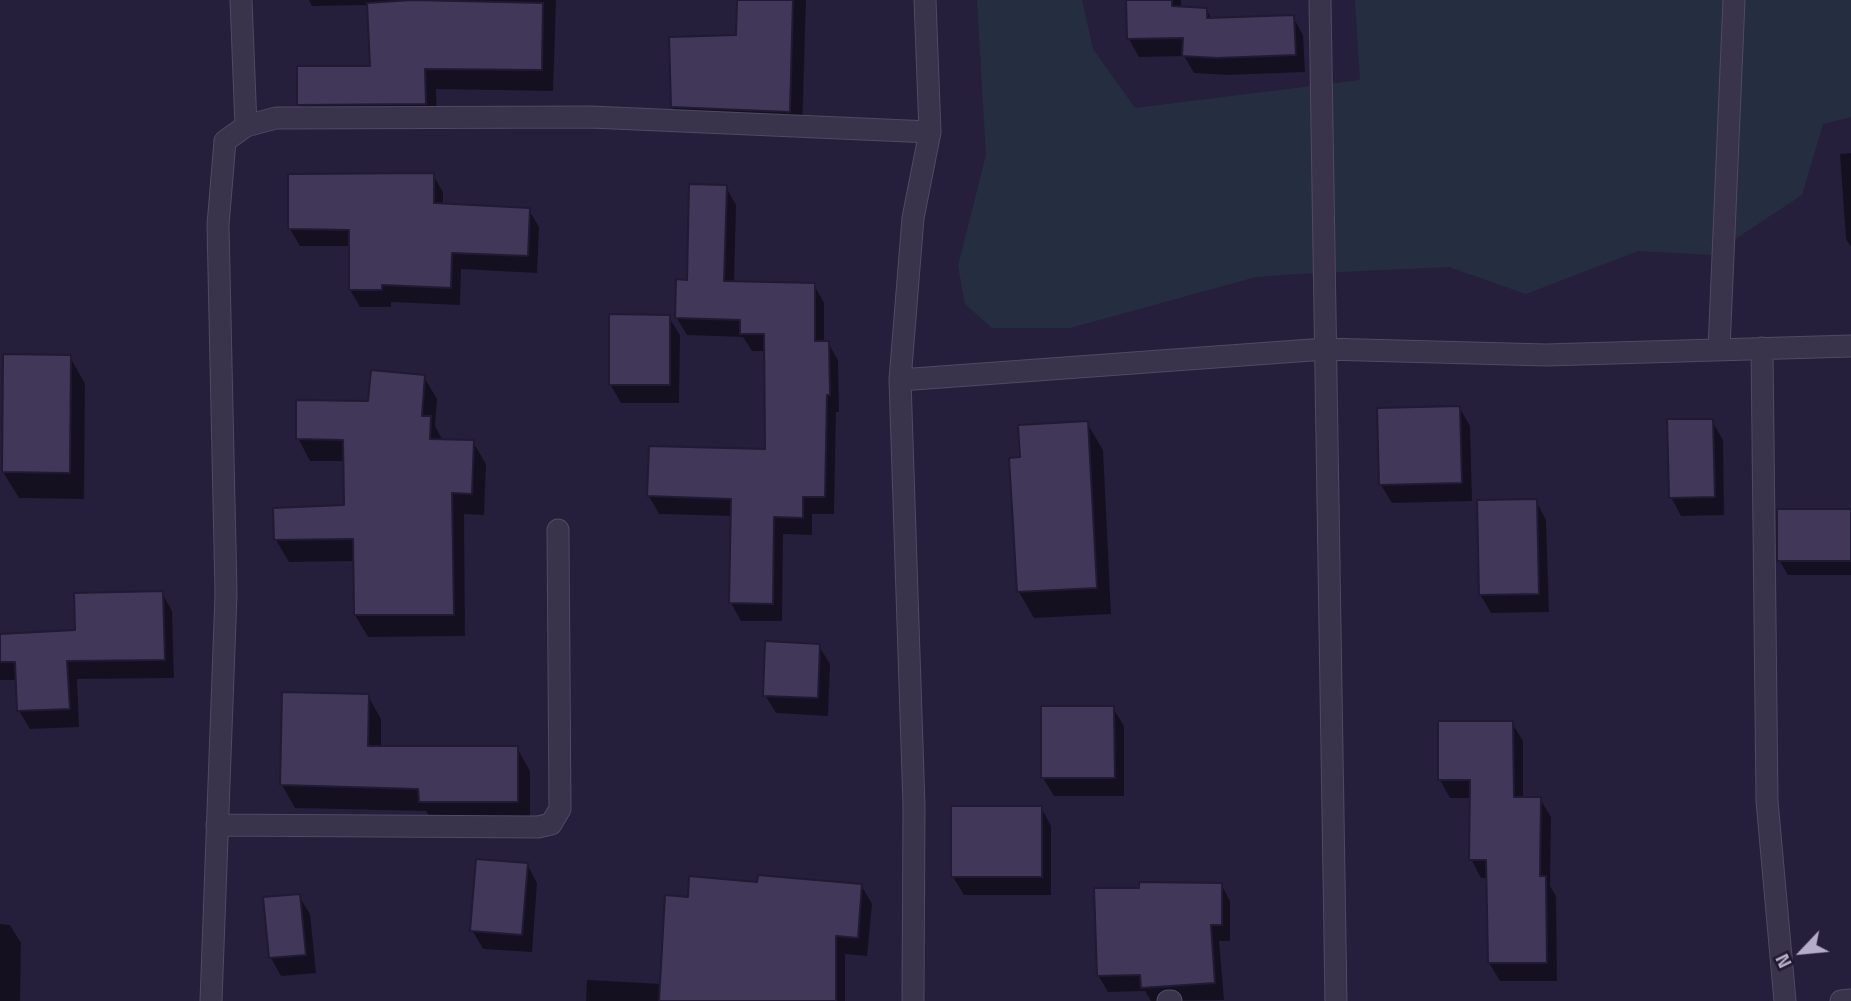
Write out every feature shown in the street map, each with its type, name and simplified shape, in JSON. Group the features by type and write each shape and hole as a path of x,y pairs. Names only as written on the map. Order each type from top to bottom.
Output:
{"street":[{"path":"241,0 246,126"},
{"path":"913,1001 914,806 900,380 913,218 930,132 925,0"},
{"path":"1320,0 1336,1001"},
{"path":"1719,349 1734,0"},
{"path":"211,1001 226,594 218,225 225,141 246,126 276,118 592,117 930,132"},
{"path":"900,380 1325,349 1546,355 1851,346"},
{"path":"1762,348 1767,801 1785,1001"},
{"path":"217,825 538,827 551,824 560,809 558,530"},
{"path":"1841,1001 1851,1000"}],"shaded area":[{"path":"977,0 1082,0 1093,49 1135,108 1360,80 1355,0 1851,0 1851,117 1823,124 1802,195 1711,255 1638,251 1526,294 1449,267 1256,277 1070,328 992,328 965,304 958,266 986,155"}],"building":[{"path":"413,0 543,3 542,70 425,69 426,104 297,105 297,66 370,66 367,3"},
{"path":"737,0 793,0 790,112 671,107 669,37 736,35"},
{"path":"1126,0 1172,0 1172,6 1207,8 1207,18 1294,15 1296,55 1217,58 1182,56 1183,38 1127,39"},
{"path":"434,173 434,203 530,208 528,256 452,253 451,288 382,285 382,290 349,290 349,230 288,229 288,174"},
{"path":"689,184 727,185 724,281 815,283 815,341 829,341 830,395 827,395 825,497 803,497 803,518 774,517 773,604 729,603 731,499 647,496 649,446 765,449 764,334 740,334 740,320 675,318 676,279 687,280"},
{"path":"609,314 670,315 670,385 609,385"},
{"path":"3,354 71,355 70,473 2,472"},
{"path":"371,370 425,375 422,416 431,416 430,439 474,440 472,494 452,493 454,615 354,615 353,539 274,540 273,508 344,505 343,440 296,439 296,400 368,401"},
{"path":"1460,406 1462,483 1379,485 1377,408"},
{"path":"1667,419 1713,419 1715,497 1669,498"},
{"path":"1088,421 1097,588 1017,592 1009,458 1020,457 1018,425"},
{"path":"1537,499 1539,594 1479,595 1477,500"},
{"path":"1777,509 1851,509 1851,561 1777,561"},
{"path":"163,591 165,660 67,661 70,709 17,711 15,662 0,662 0,634 75,630 74,593"},
{"path":"765,641 820,644 818,698 763,696"},
{"path":"282,692 369,694 368,746 518,746 518,802 419,802 418,789 280,785"},
{"path":"1041,706 1114,706 1115,778 1041,778"},
{"path":"1438,721 1513,721 1514,797 1541,797 1540,876 1546,876 1547,963 1488,963 1486,860 1469,860 1470,780 1438,780"},
{"path":"951,806 1042,806 1042,877 951,877"},
{"path":"476,859 528,863 522,935 470,931"},
{"path":"758,875 862,884 858,938 836,936 836,1001 659,1001 665,895 688,897 689,876 757,882"},
{"path":"1139,882 1222,883 1222,925 1211,925 1215,983 1141,988 1140,975 1097,976 1094,888 1139,888"},
{"path":"300,894 306,955 269,958 263,897"}]}
